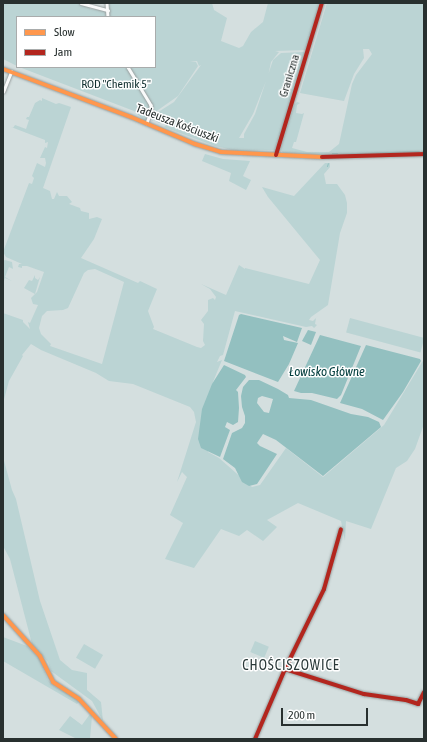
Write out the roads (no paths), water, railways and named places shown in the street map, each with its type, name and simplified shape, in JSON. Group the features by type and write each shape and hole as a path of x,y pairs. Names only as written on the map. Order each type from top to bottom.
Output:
{"street":[{"path":"81,3 108,10"},
{"path":"108,3 108,16"},
{"name":"Graniczna","path":"276,155 322,3"},
{"path":"129,68 152,105 147,123"},
{"name":"Tadeusza Kościuszki","path":"3,69 147,123 211,150 240,154 346,157 424,154"},
{"path":"3,92 11,72"},
{"path":"255,739 285,669 324,589 341,529"},
{"path":"3,615 40,656 53,682 79,698 116,739"},
{"path":"285,669 364,694 406,700 418,704 424,692"}],"water":[{"path":"241,314 302,328 297,342 283,336 284,340 298,343 289,364 278,382 224,361 239,315"},
{"path":"308,330 316,332 311,345 302,341"},
{"name":"Łowisko Główne","path":"320,335 361,346 341,395 337,399 312,393 301,393 294,391"},
{"path":"366,345 420,359 421,361 403,392 383,420 362,409 340,403"},
{"path":"224,365 245,375 246,377 236,390 238,392 239,408 238,422 233,425 227,422 225,427 230,430 220,457 201,448 198,439 202,409 212,384"},
{"path":"249,380 259,380 288,395 289,398 311,400 351,414 368,417 379,422 381,427 323,476 276,440 263,434 257,443 277,454 257,484 249,486 242,482 235,468 223,459 232,433 242,428 245,423 241,396 243,387","holes":["262,396 273,399 269,413 264,412 257,403 258,398"]}],"waterway":[{"path":"340,154 419,151"},
{"path":"332,153 337,153"}],"district":[{"name":"CHOŚCISZOWICE","path":"291,665"}],"park label":[{"name":"ROD \"Chemik 5\"","path":"116,85"}]}
